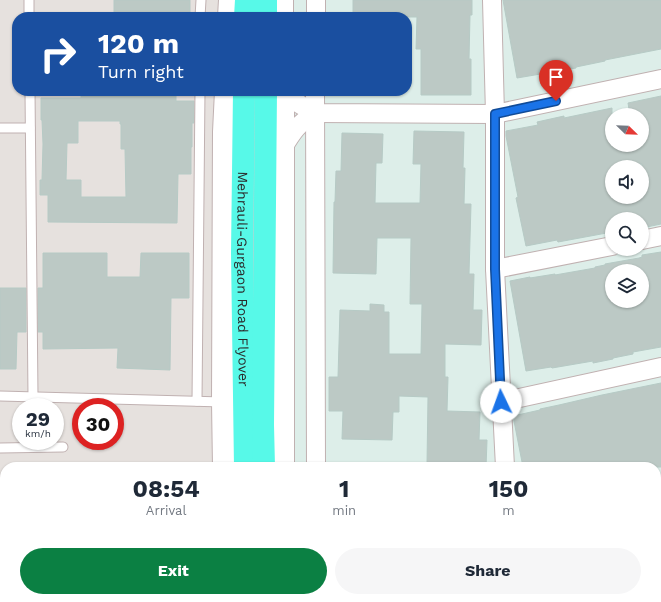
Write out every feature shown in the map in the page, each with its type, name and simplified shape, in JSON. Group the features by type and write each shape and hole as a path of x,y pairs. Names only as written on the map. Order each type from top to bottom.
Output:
{"main road":[{"path":"245,12 246,0"},
{"path":"266,0 266,12"},
{"name":"Mehrauli-Gurgaon Road Flyover","path":"244,100 242,253 245,462"},
{"name":"Mehrauli-Gurgaon Road Flyover","path":"264,462 266,101"}],"street":[{"path":"229,12 230,0"},
{"path":"282,0 282,12"},
{"path":"316,0 316,12"},
{"path":"492,0 495,114 495,269 505,462"},
{"path":"290,96 296,102 315,113 495,114 661,79"},
{"path":"224,462 224,132 226,96"},
{"path":"283,96 283,462"},
{"path":"315,96 316,462"},
{"path":"283,148 296,128 315,113"},
{"path":"649,239 661,236"},
{"path":"495,269 605,247"},
{"path":"501,402 661,367"}],"lane":[{"path":"29,0 29,12"},
{"path":"200,0 200,12"},
{"path":"30,96 33,396"},
{"path":"197,401 200,96"},
{"path":"0,128 30,128"},
{"path":"0,396 223,402"},
{"path":"0,448 12,448"}],"shaded area":[{"path":"0,0 257,0 257,12 12,12 12,96 256,96 254,462 0,462"}],"building":[{"path":"114,0 190,0 190,12 114,12"},
{"path":"353,0 472,0 472,15 470,15 469,59 471,59 471,95 421,95 421,49 416,49 417,17 412,17 412,12 353,12"},
{"path":"503,0 661,0 661,49 605,60 576,68 517,78"},
{"path":"81,96 176,96 176,101 194,101 191,174 178,174 177,223 48,222 48,195 40,195 43,144 41,98 81,98","holes":["78,121 120,121 121,149 125,149 126,197 81,197 81,180 66,180 67,143 78,143"]},
{"path":"661,96 661,224 649,227 649,212 605,212 605,233 526,246 516,198 518,197 506,131 538,125 537,122 564,116 564,118 605,109 605,152 649,152 649,108 629,108 628,103"},
{"path":"414,131 464,132 464,204 471,204 469,274 474,274 473,310 482,310 481,345 445,344 445,377 448,377 447,411 480,412 479,440 487,440 486,462 427,462 428,397 399,396 399,412 393,412 392,440 342,439 343,411 329,411 329,377 338,377 340,310 370,311 370,304 384,305 384,312 389,312 389,354 421,354 422,304 410,304 411,238 377,238 376,274 333,273 334,202 336,171 341,171 342,133 383,134 382,163 376,163 375,203 420,203 421,164 413,164"},
{"path":"661,252 661,347 633,352 633,354 593,363 593,361 526,371 510,281 530,277 555,275 605,265 605,308 649,308 649,264 605,264 649,256 649,254"},
{"path":"43,253 107,253 107,277 140,277 141,253 189,253 189,298 171,298 170,370 117,368 118,348 43,349 43,332 38,332 38,288 43,288"},
{"path":"0,288 26,288 26,332 17,332 16,369 0,369"},
{"path":"661,383 661,462 522,462 513,416"}],"route":[{"path":"501,402 495,269 495,114 556,101"}]}
